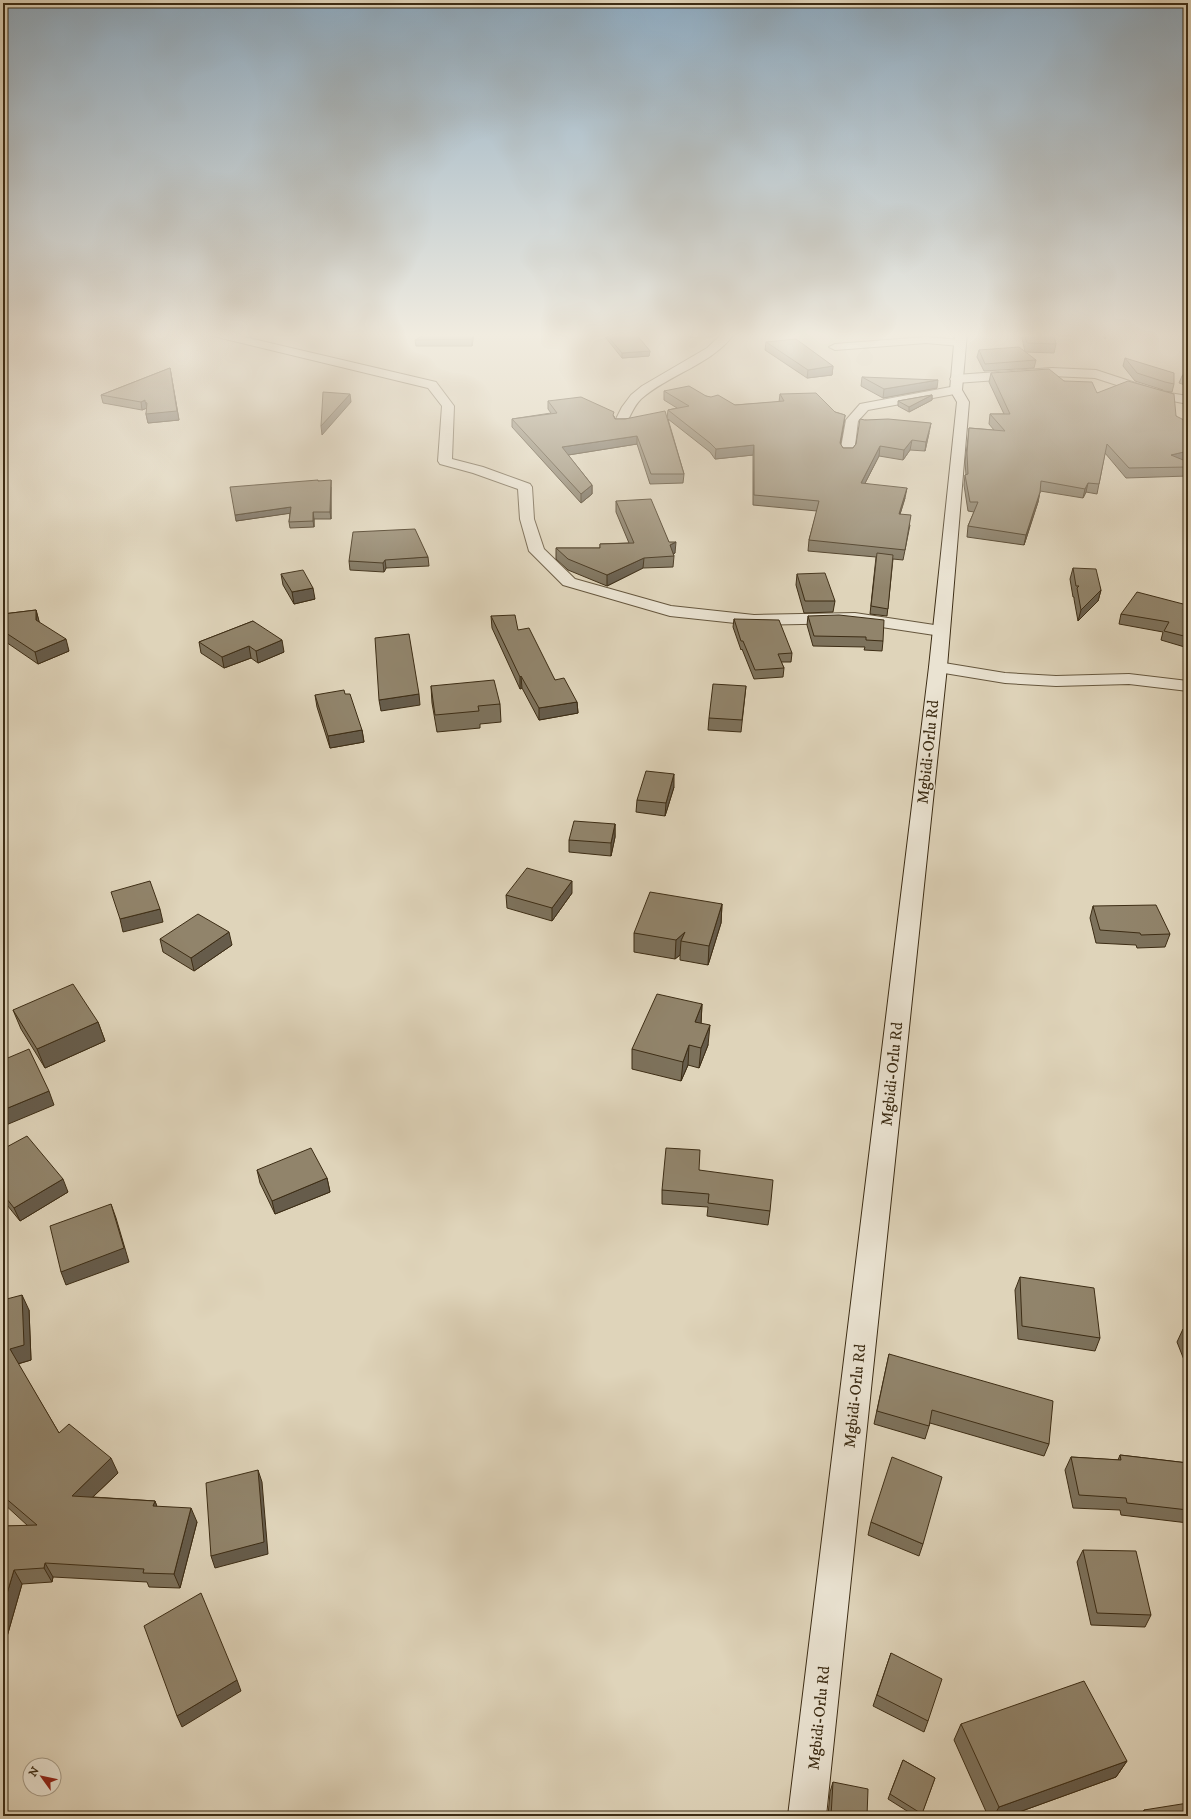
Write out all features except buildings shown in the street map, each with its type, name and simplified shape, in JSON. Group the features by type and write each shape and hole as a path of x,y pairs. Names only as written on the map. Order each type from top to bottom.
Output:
{"street":[{"path":"447,418 445,461 478,470 525,487 527,519 537,550 569,582 670,612 754,620 855,618 941,631"},
{"path":"620,423 623,418"},
{"path":"847,453 852,420 854,418"},
{"name":"Mgbidi-Orlu Rd","path":"807,1816 938,667 961,418"},
{"path":"938,667 1005,678 1056,681 1129,679 1188,686"}]}
